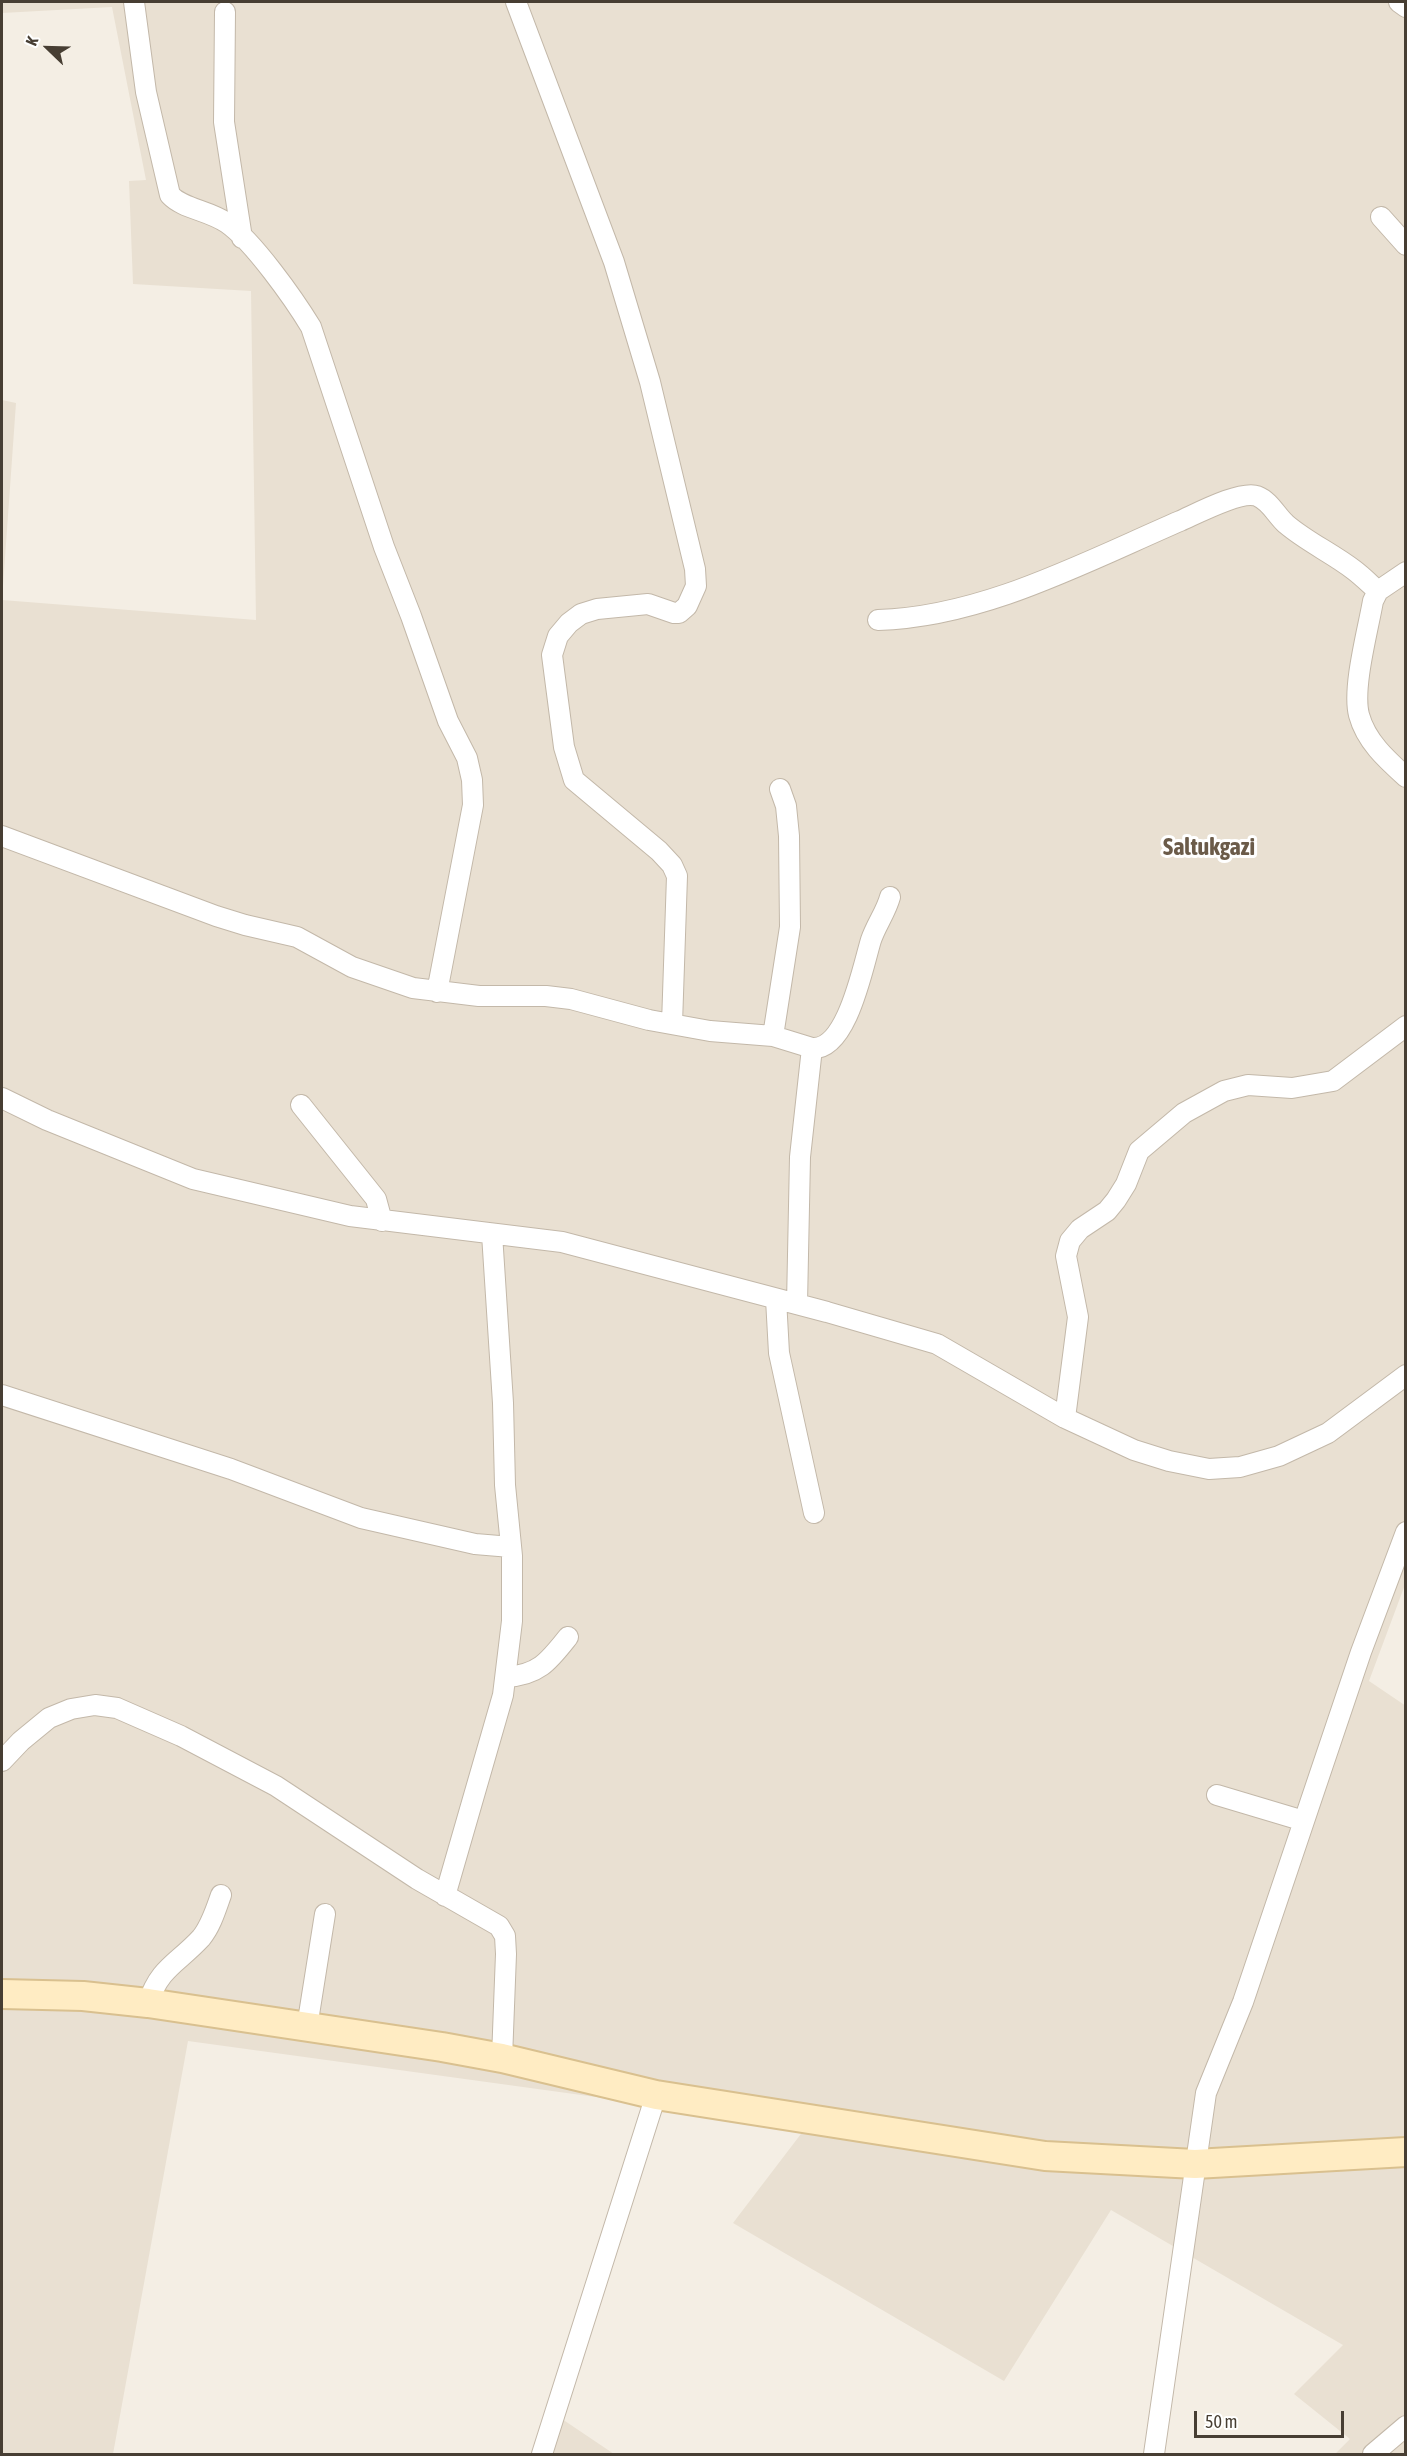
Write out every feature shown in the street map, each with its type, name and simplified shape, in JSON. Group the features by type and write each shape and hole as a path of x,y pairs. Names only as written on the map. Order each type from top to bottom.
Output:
{"street":[{"path":"134,2 146,92 170,195 183,205 215,215 230,225 298,305 312,327 384,547 448,721 467,758 472,780 473,805 437,992"},
{"path":"516,2 614,262 650,382 695,569 696,586 687,606 679,613 648,604 597,609 581,614 558,636 552,655 564,747 574,780 659,851 672,865 677,876 672,1024"},
{"path":"1399,2 1406,8"},
{"path":"225,12 224,122 242,238"},
{"path":"1381,217 1406,245"},
{"path":"878,620 910,619 937,614 1010,592 1066,572 1243,495 1255,495 1266,501 1285,523 1353,570 1378,591"},
{"path":"1406,572 1378,591 1373,601 1358,685 1359,714 1377,750 1406,777"},
{"path":"773,1035 790,927 789,836 786,806 780,789"},
{"path":"2,836 216,916 297,938 369,974 412,988 503,998 546,996 571,999 710,1031 773,1035 812,1048 828,1045 844,1022 872,938 890,897"},
{"path":"1065,1418 1078,1317 1066,1256 1070,1241 1080,1229 1107,1211 1116,1200 1126,1184 1139,1151 1184,1113 1224,1091 1248,1085 1292,1088 1333,1082 1406,1026"},
{"path":"797,1304 800,1157 812,1048"},
{"path":"2,1098 47,1120 193,1179 297,1205 382,1221 562,1242 797,1304 937,1344 1065,1418 1134,1450 1169,1461 1209,1468 1240,1467 1280,1456 1328,1433 1406,1375"},
{"path":"301,1106 376,1199 382,1221"},
{"path":"445,1896 503,1695 512,1621 511,1547 505,1485 503,1403 492,1234"},
{"path":"776,1299 779,1353 814,1513"},
{"path":"2,1395 231,1469 361,1518 476,1544 511,1547"},
{"path":"1154,2454 1206,2094 1243,2002 1360,1652 1406,1532"},
{"path":"506,1677 523,1676 535,1671 548,1662 568,1637"},
{"path":"2,1761 21,1741 49,1718 71,1709 95,1705 117,1708 181,1736 267,1781 353,1839 445,1896 499,1926 505,1936 502,2058"},
{"path":"1217,1795 1304,1821"},
{"path":"148,2004 154,1983 166,1968 208,1928 221,1895"},
{"path":"307,2027 325,1914"},
{"path":"2,1994 83,1996 307,2027 502,2058 656,2095 1045,2156 1195,2164 1406,2152"},
{"path":"542,2454 656,2095"},
{"path":"1373,2454 1406,2426"}],"shaded area":[{"path":"2,2 1405,2 1406,1582 1369,1681 1406,1706 1405,2454 1335,2454 1350,2439 1294,2394 1343,2345 1111,2210 1004,2381 733,2223 807,2126 188,2041 113,2454 2,2454 2,600 256,620 251,291 133,284 129,181 146,180 112,7 2,13"},
{"path":"2,400 16,403 2,600"},
{"path":"562,2419 614,2454 536,2454"}],"district":[{"name":"Saltukgazi","path":"1209,847"}]}
